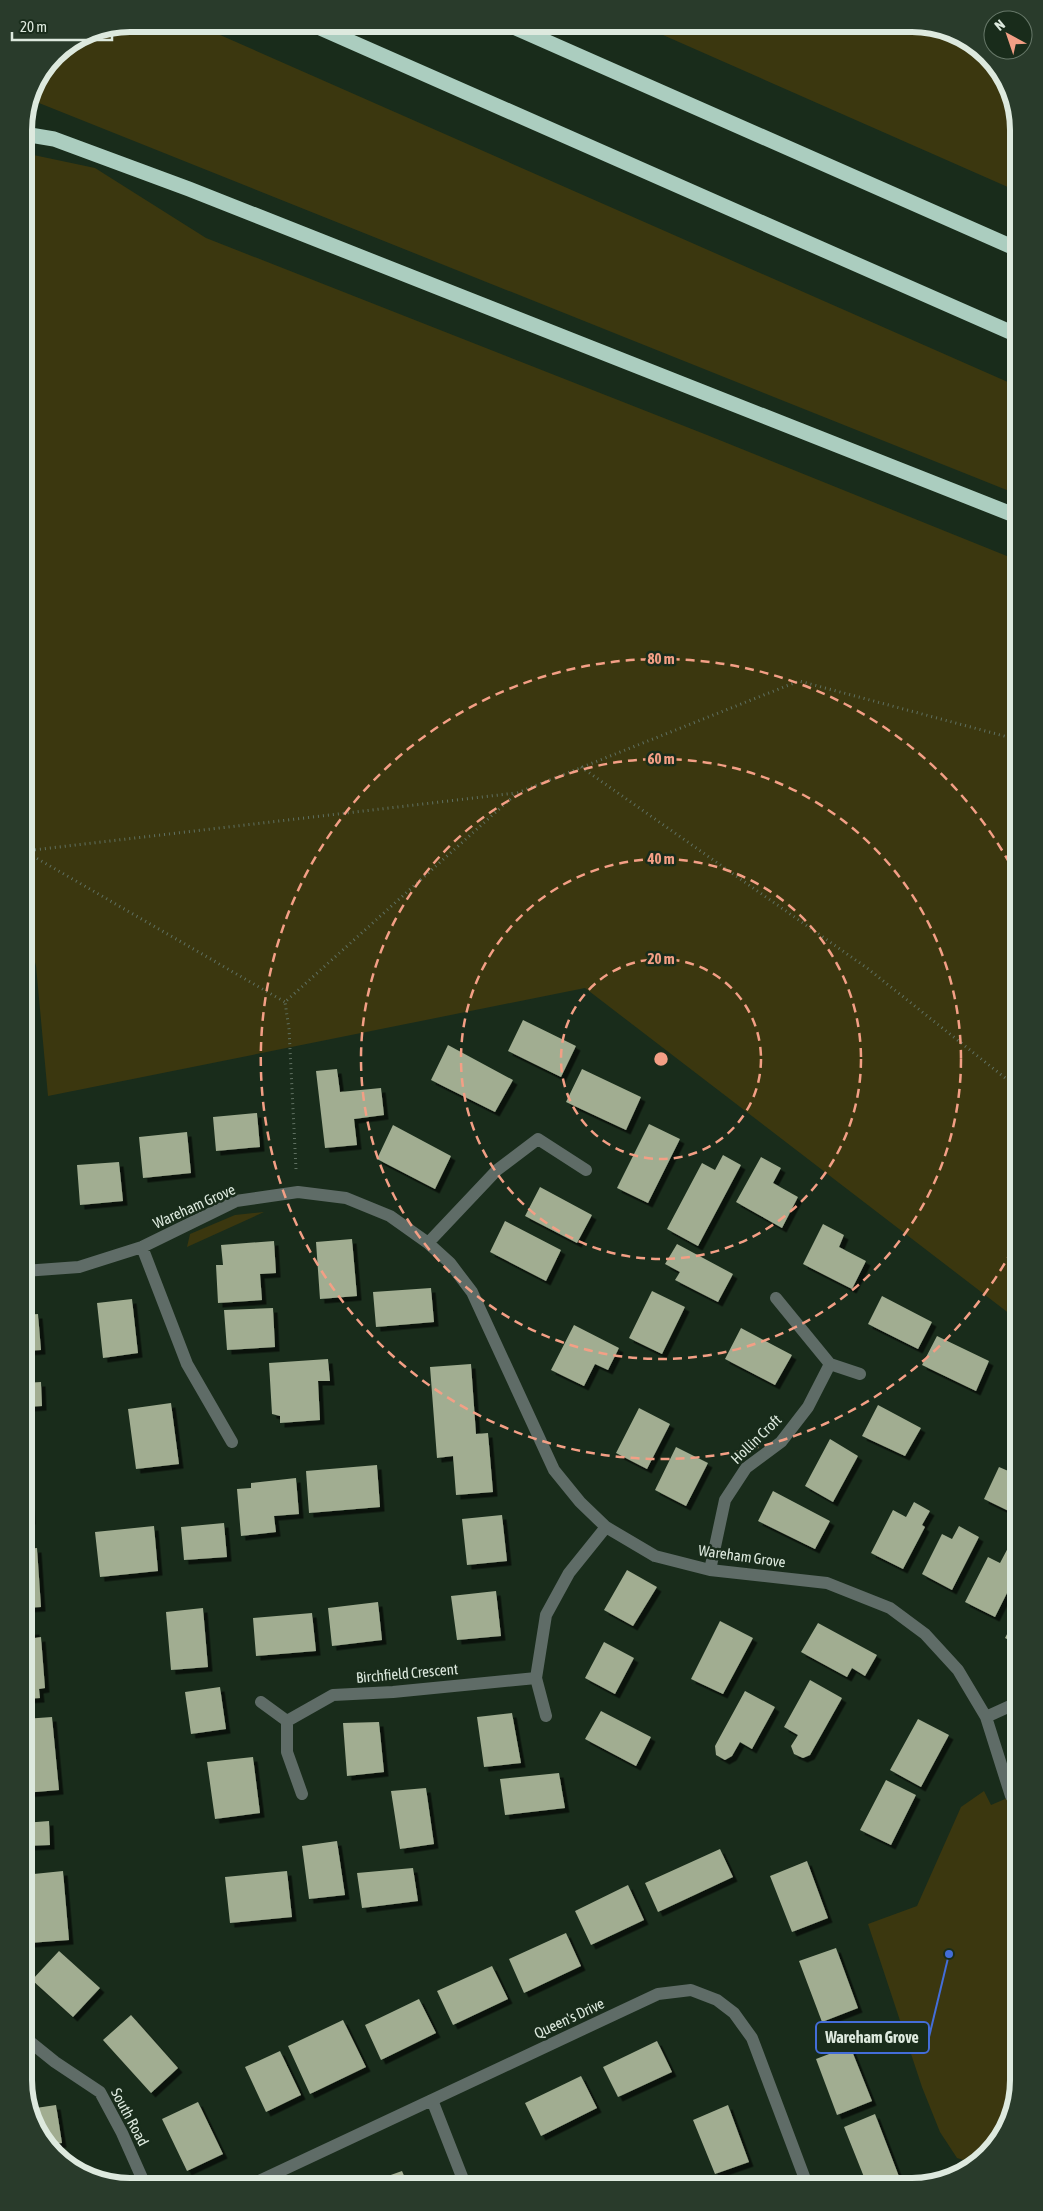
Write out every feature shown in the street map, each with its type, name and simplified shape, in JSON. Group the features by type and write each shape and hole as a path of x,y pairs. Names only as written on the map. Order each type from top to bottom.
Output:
{"highway":[{"path":"330,32 1010,332"},
{"path":"527,33 1010,246"},
{"path":"33,135 54,139 189,189 1010,513"}],"street":[{"path":"428,1243 497,1170 538,1139 586,1170"},
{"name":"Wareham Grove","path":"32,1270 79,1267 142,1247 236,1201 298,1192 346,1198 390,1216 428,1243 450,1263 472,1292 554,1470 580,1502 606,1527 655,1556 710,1570 827,1583 890,1608 925,1634 958,1670 986,1717 1010,1793"},
{"name":"Wareham Grove","path":"142,1247 187,1364 232,1442"},
{"path":"776,1298 830,1364 860,1374"},
{"name":"Hollin Croft","path":"710,1570 725,1500 746,1468 781,1442 808,1407 830,1364"},
{"path":"546,1716 536,1678 546,1615 569,1573 606,1527"},
{"name":"Birchfield Crescent","path":"287,1721 333,1695 393,1692 536,1678"},
{"path":"261,1702 287,1721 287,1752 302,1794"},
{"path":"986,1717 1010,1706"},
{"name":"Queen's Drive","path":"265,2178 658,1994 691,1990 717,2000 734,2013 752,2038 805,2178"},
{"name":"South Road","path":"32,2043 55,2062 100,2092 122,2133 142,2178"},
{"path":"432,2100 462,2178"}],"path":[{"path":"33,850 517,793 799,681 1010,738"},
{"path":"581,766 867,968 1010,1081"},
{"path":"285,1002 517,793"},
{"path":"33,856 285,1002"},
{"path":"285,1002 289,1029 298,1192"}],"shaded area":[{"path":"130,32 213,32 1010,383 1010,491 37,102 40,93 49,76 61,61 76,49 93,40 111,34"},
{"path":"658,33 932,34 962,46 982,61 997,81 1003,93 1009,111 1010,188"},
{"path":"33,155 95,168 206,238 707,435 1010,557 1010,1314 585,988 48,1096 36,966 33,953"},
{"path":"264,1212 187,1247 190,1234 235,1215"},
{"path":"984,1791 991,1805 1010,1797 1010,2093 1003,2118 994,2135 977,2154 967,2161 957,2158 940,2132 922,2087 868,1924 917,1906 961,1807"}],"building":[{"path":"523,1020 576,1046 561,1077 508,1051"},
{"path":"448,1045 513,1080 495,1112 431,1080"},
{"path":"337,1069 340,1092 381,1088 384,1115 354,1119 357,1145 325,1148 316,1071"},
{"path":"582,1069 641,1097 626,1130 566,1102"},
{"path":"257,1113 260,1147 216,1151 213,1117"},
{"path":"649,1124 680,1139 648,1203 617,1188"},
{"path":"393,1125 451,1156 435,1189 377,1159"},
{"path":"187,1132 191,1173 143,1178 139,1137"},
{"path":"723,1155 741,1165 698,1246 667,1229 702,1163 715,1170"},
{"path":"761,1157 781,1168 773,1183 798,1197 782,1228 736,1202"},
{"path":"119,1162 123,1201 80,1205 77,1165"},
{"path":"540,1187 592,1215 577,1243 525,1216"},
{"path":"505,1221 561,1250 546,1281 490,1252"},
{"path":"823,1224 844,1235 839,1247 866,1261 852,1289 803,1264"},
{"path":"352,1239 357,1296 320,1299 316,1242"},
{"path":"274,1241 276,1273 260,1274 262,1300 218,1303 216,1265 223,1265 221,1245"},
{"path":"677,1244 733,1274 718,1302 675,1280 680,1272 665,1264"},
{"path":"431,1288 434,1322 376,1327 373,1292"},
{"path":"652,1291 685,1307 662,1354 629,1338"},
{"path":"882,1296 932,1322 918,1349 868,1324"},
{"path":"132,1299 138,1353 103,1358 97,1303"},
{"path":"273,1308 275,1347 227,1350 224,1310"},
{"path":"32,1314 38,1314 41,1350 32,1351"},
{"path":"574,1325 619,1348 608,1370 595,1364 584,1386 551,1370"},
{"path":"741,1328 792,1355 775,1385 725,1359"},
{"path":"937,1336 989,1361 976,1391 922,1365"},
{"path":"328,1359 330,1381 318,1381 320,1420 280,1423 280,1416 272,1414 269,1363"},
{"path":"471,1364 476,1434 488,1433 493,1492 456,1495 453,1456 437,1458 430,1367"},
{"path":"41,1382 42,1406 32,1407 32,1383"},
{"path":"171,1403 179,1464 136,1469 128,1409"},
{"path":"878,1405 921,1428 905,1456 862,1436"},
{"path":"639,1408 670,1424 647,1469 616,1453"},
{"path":"830,1439 858,1456 833,1502 805,1486"},
{"path":"676,1447 708,1463 686,1506 655,1490"},
{"path":"377,1465 380,1507 309,1513 306,1471"},
{"path":"999,1467 1010,1472 1010,1512 984,1499"},
{"path":"296,1478 299,1514 274,1516 276,1532 241,1536 237,1489 251,1488 251,1483"},
{"path":"773,1491 830,1521 815,1549 758,1521"},
{"path":"914,1502 930,1511 922,1525 925,1527 903,1569 871,1553 893,1510 906,1517"},
{"path":"502,1515 507,1561 467,1565 462,1519"},
{"path":"224,1523 227,1557 184,1560 181,1527"},
{"path":"154,1526 158,1571 100,1577 95,1532"},
{"path":"959,1526 979,1537 952,1590 922,1574 942,1534 952,1539"},
{"path":"1009,1546 1010,1587 995,1617 965,1602 988,1557 1000,1563"},
{"path":"32,1548 37,1548 41,1607 32,1608"},
{"path":"627,1570 657,1587 633,1626 604,1610"},
{"path":"496,1591 501,1636 457,1640 451,1596"},
{"path":"378,1602 382,1640 332,1646 328,1608"},
{"path":"203,1608 208,1667 171,1670 166,1612"},
{"path":"312,1613 316,1651 256,1656 253,1618"},
{"path":"720,1621 753,1638 723,1694 691,1679"},
{"path":"818,1623 877,1655 865,1676 852,1668 847,1677 801,1652"},
{"path":"1010,1628 1010,1640 1005,1638"},
{"path":"32,1630 35,1630 35,1638 41,1637 45,1688 39,1689 40,1698 32,1698"},
{"path":"604,1642 634,1658 615,1694 585,1678"},
{"path":"810,1680 842,1698 810,1755 803,1758 794,1754 791,1746 798,1735 784,1727"},
{"path":"220,1687 226,1729 191,1734 185,1692"},
{"path":"745,1691 775,1707 752,1749 740,1742 732,1756 725,1760 716,1755 715,1746"},
{"path":"601,1711 651,1737 636,1766 585,1739"},
{"path":"512,1713 521,1763 484,1767 477,1717"},
{"path":"52,1717 59,1790 32,1792 32,1718"},
{"path":"918,1719 949,1735 921,1787 890,1770"},
{"path":"379,1722 384,1772 347,1776 343,1723"},
{"path":"253,1757 260,1813 215,1819 207,1762"},
{"path":"559,1773 565,1808 505,1815 500,1779"},
{"path":"886,1780 916,1795 891,1845 860,1830"},
{"path":"426,1788 434,1844 400,1849 391,1791"},
{"path":"49,1821 50,1845 32,1846 32,1822"},
{"path":"337,1841 345,1895 309,1899 302,1846"},
{"path":"720,1849 733,1877 658,1912 645,1883"},
{"path":"807,1861 828,1918 792,1932 770,1876"},
{"path":"413,1868 418,1901 362,1908 357,1873"},
{"path":"63,1871 69,1940 32,1943 32,1874"},
{"path":"287,1871 292,1917 230,1923 225,1877"},
{"path":"628,1885 644,1920 591,1945 575,1911"},
{"path":"566,1933 581,1966 524,1993 509,1959"},
{"path":"836,1948 858,2008 822,2022 799,1961"},
{"path":"59,1951 100,1988 73,2017 32,1980"},
{"path":"492,1966 508,1999 453,2025 437,1991"},
{"path":"419,1999 436,2033 381,2060 365,2025"},
{"path":"131,2015 178,2068 151,2093 103,2040"},
{"path":"343,2020 366,2067 310,2094 288,2046"},
{"path":"657,2041 672,2072 618,2097 603,2067"},
{"path":"850,2046 872,2101 837,2115 816,2059"},
{"path":"280,2051 301,2095 266,2112 245,2067"},
{"path":"581,2076 597,2108 541,2136 525,2103"},
{"path":"198,2102 223,2154 187,2171 162,2119"},
{"path":"56,2105 62,2143 56,2144 49,2135 37,2108"},
{"path":"728,2105 749,2162 715,2174 693,2120"},
{"path":"875,2114 900,2178 864,2178 844,2127"},
{"path":"402,2171 405,2178 382,2178"}],"place":[{"name":"Wareham Grove","path":"949,1954"}]}
